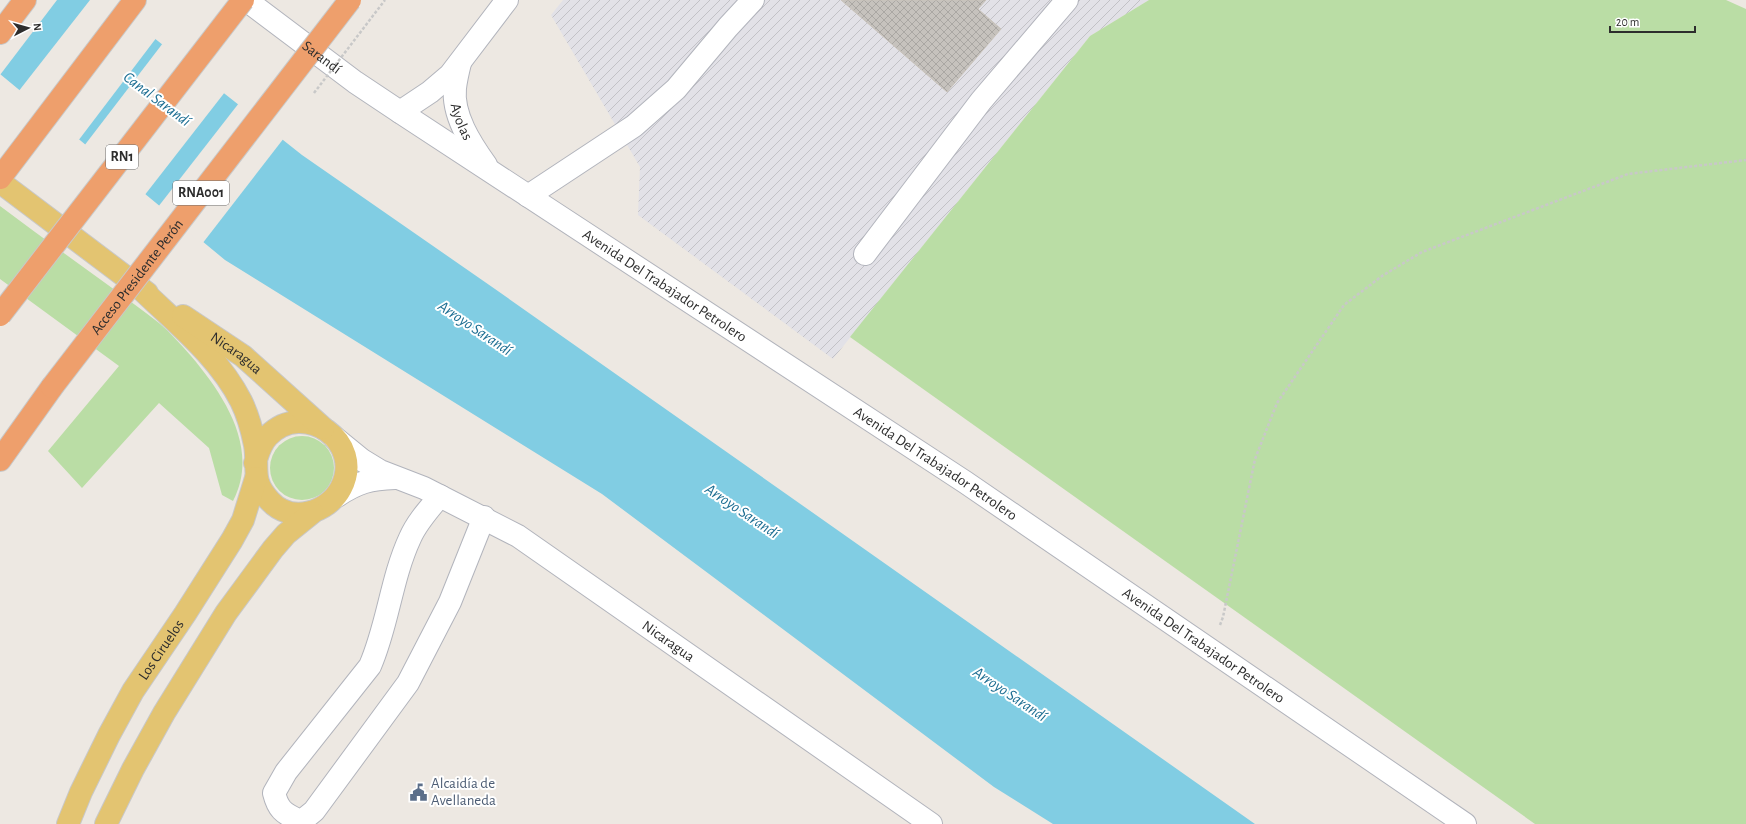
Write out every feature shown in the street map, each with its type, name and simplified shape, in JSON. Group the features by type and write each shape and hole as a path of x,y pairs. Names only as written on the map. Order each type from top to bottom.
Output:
{"highway":[{"path":"0,33 25,0"},
{"path":"0,178 135,0"},
{"name":"RN1","path":"0,315 245,0"},
{"name":"Acceso Presidente Perón","path":"0,460 52,387 350,0"}],"main road":[{"name":"Nicaragua","path":"0,182 141,289 218,338 243,356 329,433"},
{"name":"Nicaragua","path":"141,289 208,353 241,401 250,422 255,446 256,471"},
{"path":"293,422 308,423 329,433 344,451 346,467 344,483 337,496 324,507 312,512 297,514 283,510 271,502 262,491 256,471 259,449 267,437 278,428 293,422"},
{"name":"Los Ciruelos","path":"68,824 105,742 133,691 185,614 244,520 256,471"},
{"path":"106,824 133,769 164,713 226,613 273,549 286,534 312,512"}],"street":[{"name":"Sarandí","path":"245,0 355,82 400,112"},
{"name":"Ayolas","path":"400,112 430,92 450,75 507,0"},
{"path":"528,196 634,126 676,89 728,27 753,0"},
{"path":"865,254 981,101 1067,0"},
{"name":"Ayolas","path":"460,63 455,89 458,115 476,150 491,173"},
{"name":"Avenida Del Trabajador Petrolero","path":"400,112 965,482 1464,824"},
{"name":"Nicaragua","path":"329,433 362,460 380,471 440,496 484,517 518,536 931,824"},
{"name":"Nicaragua","path":"337,496 361,482 376,478 395,478"},
{"path":"440,496 422,518 410,538 397,577 376,652 370,666 286,772 274,793 277,806 287,815 298,820 304,819 314,811 408,683 450,602 484,517"}],"path":[{"path":"1210,649 1223,617 1255,459 1276,402 1344,305 1382,276 1422,252 1628,174 1746,160"}],"shaded area":[{"path":"563,0 1149,0 1090,36 833,359 638,215 640,167 551,15"}],"green space":[{"path":"1149,0 1726,0 1746,9 1746,824 1535,824 850,337 1090,36"},
{"path":"0,206 159,323 180,343 203,371 226,405 240,443 242,462 240,481 233,501 222,495 209,448 159,403 82,488 48,451 119,366 0,279"},
{"path":"302,436 314,438 325,445 332,456 334,468 332,480 325,491 314,498 302,500 290,498 279,491 272,480 270,468 272,456 279,445 290,438"}],"water":[{"path":"0,0 106,0 302,155 495,289 1255,824 1053,824 994,787 602,494 225,260 0,74"}],"pier":[{"path":"0,0 57,0 0,75"},
{"path":"90,0 109,0 157,37 78,141 18,92"},
{"path":"163,43 225,92 144,196 84,146"},
{"path":"239,103 284,138 202,244 158,207"}],"building":[{"path":"841,0 986,0 978,9 1001,29 947,92"}],"place":[{"name":"Alcaidía de Avellaneda","path":"418,792"}],"water label":[{"name":"Canal Sarandí","path":"157,99"},
{"name":"Arroyo Sarandí","path":"475,328"},
{"name":"Arroyo Sarandí","path":"742,511"},
{"name":"Arroyo Sarandí","path":"1010,694"}]}
